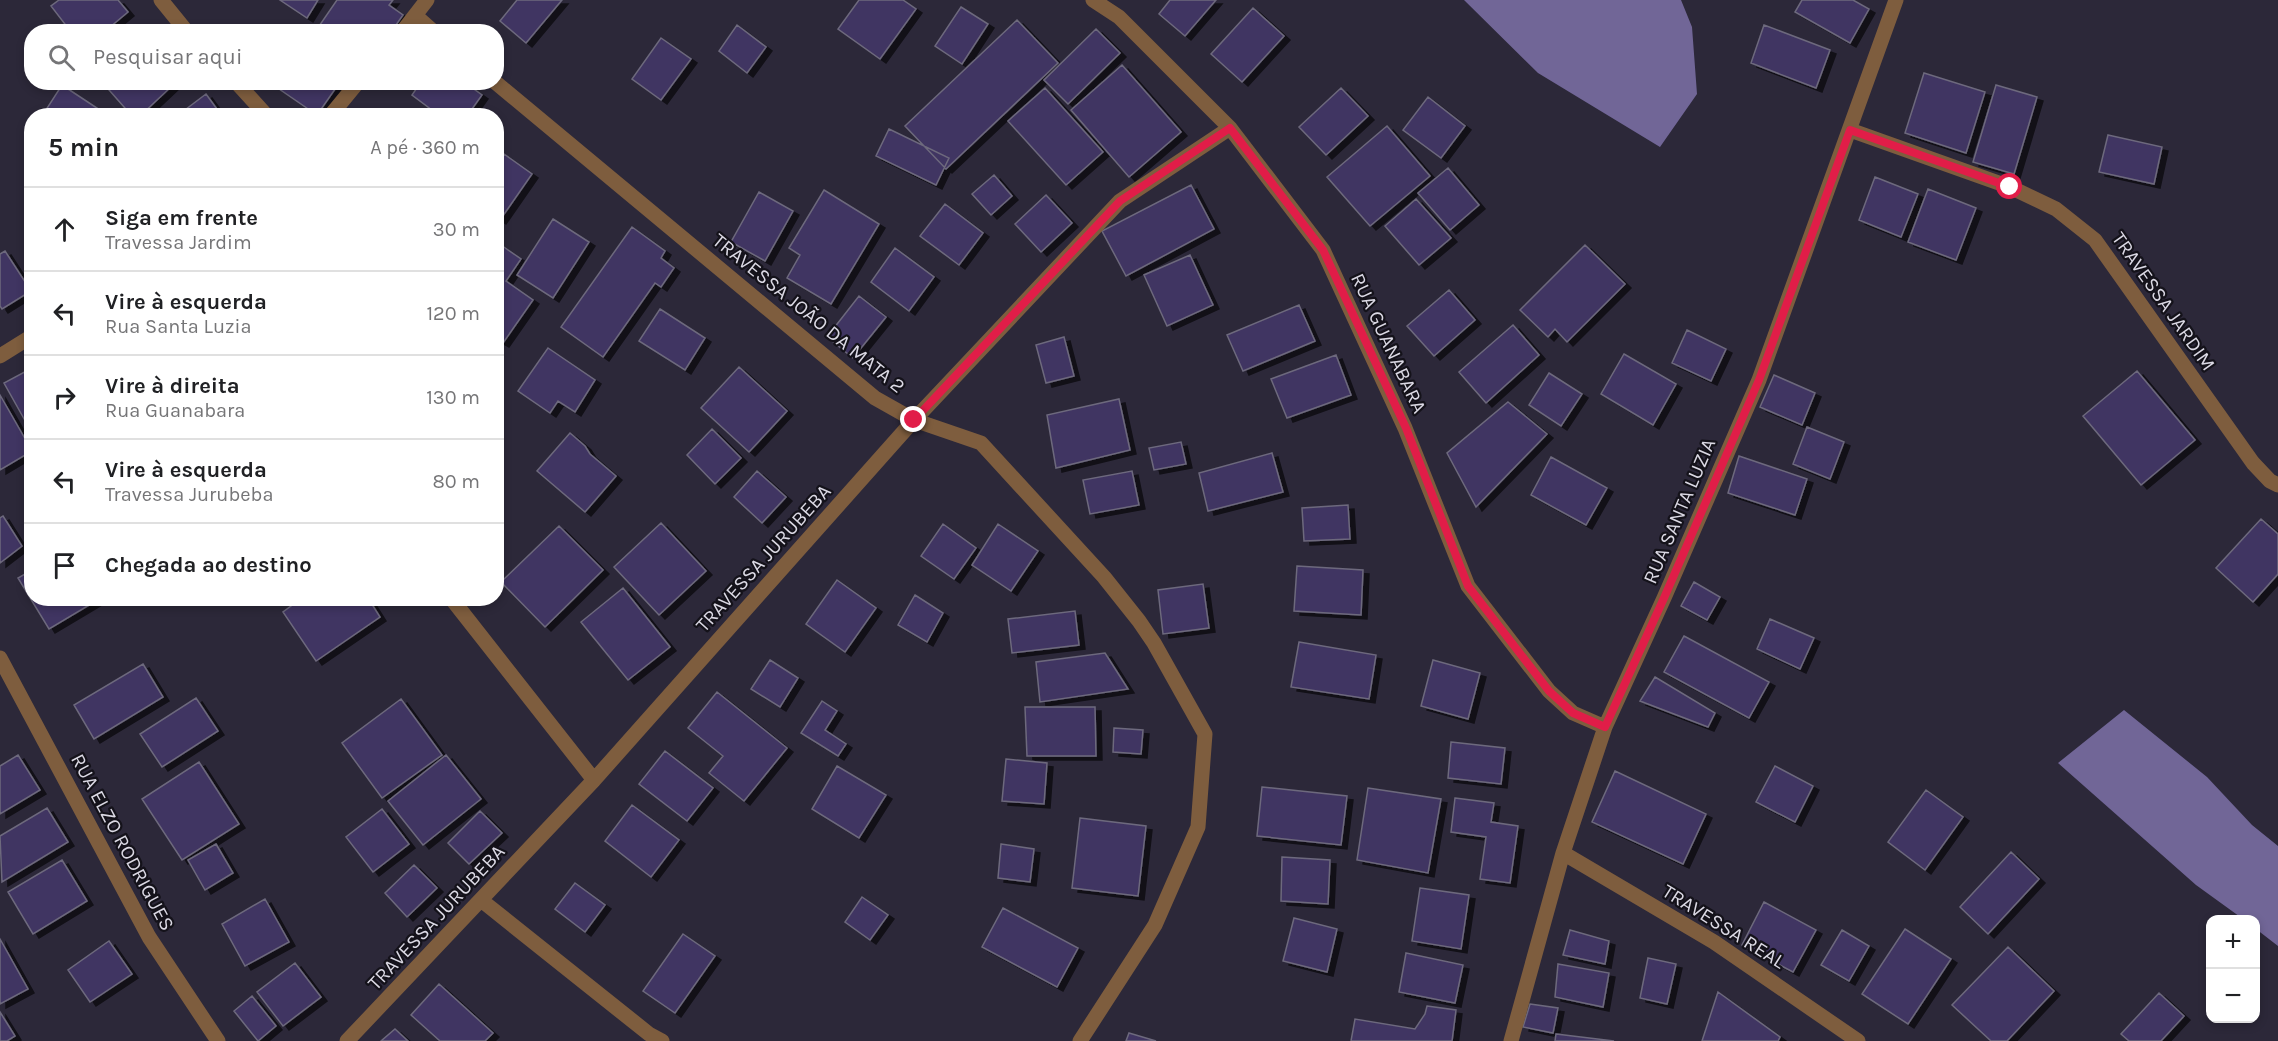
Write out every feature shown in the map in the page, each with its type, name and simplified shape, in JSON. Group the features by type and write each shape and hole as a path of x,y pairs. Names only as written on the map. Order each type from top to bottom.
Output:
{"street":[{"path":"161,0 180,24"},
{"path":"409,24 427,0"},
{"name":"RUA GUANABARA","path":"1093,0 1119,17 1230,128 1323,250 1406,428 1468,586 1549,691 1573,713 1605,727"},
{"name":"RUA SANTA LUZIA","path":"1511,1041 1563,853 1605,727 1759,380 1896,0"},
{"path":"416,16 425,24"},
{"name":"TRAVESSA JOÃO DA MATA 2","path":"504,89 875,398 914,420 981,443 1104,577 1154,643 1205,734 1198,827 1155,925 1080,1041"},
{"path":"243,90 260,108"},
{"path":"337,108 351,90"},
{"name":"TRAVESSA JURUBEBA","path":"347,1041 594,780 914,420 1120,201 1230,128"},
{"name":"TRAVESSA JARDIM","path":"1850,130 2010,187 2056,209 2095,240 2253,463 2270,481 2278,484"},
{"path":"0,356 24,341"},
{"path":"457,606 594,780"},
{"name":"RUA ELZO RODRIGUES","path":"0,658 149,937 218,1041"},
{"name":"TRAVESSA REAL","path":"1563,853 1714,942 1858,1041"},
{"path":"481,900 649,1034 662,1041"}],"shaded area":[{"path":"1464,0 1681,0 1692,27 1697,94 1660,147 1538,73"},
{"path":"2124,710 2207,777 2252,825 2278,846 2278,946 2260,932 2260,915 2237,915 2196,885 2058,763"}],"building":[{"path":"59,0 118,0 128,12 114,24 65,24 51,6"},
{"path":"280,0 318,0 307,18"},
{"path":"337,0 393,0 389,5 403,15 397,24 320,24"},
{"path":"517,0 562,0 526,43 500,21"},
{"path":"859,0 903,0 916,9 880,59 838,29"},
{"path":"1170,0 1216,0 1185,36 1159,14"},
{"path":"1802,0 1853,0 1869,9 1850,43 1795,12"},
{"path":"961,7 988,24 962,64 935,46"},
{"path":"1253,8 1284,36 1242,82 1211,54"},
{"path":"1017,20 1058,63 946,169 905,126"},
{"path":"737,25 766,47 747,73 719,51"},
{"path":"1764,25 1830,50 1816,88 1751,63"},
{"path":"1096,29 1120,53 1068,104 1044,80"},
{"path":"661,38 691,59 661,100 632,79"},
{"path":"1122,65 1181,132 1129,177 1071,110"},
{"path":"1924,73 1985,92 1966,153 1905,133"},
{"path":"1996,85 2037,97 2014,174 1973,162"},
{"path":"1045,88 1103,152 1066,185 1008,121"},
{"path":"1341,88 1368,116 1326,155 1299,127"},
{"path":"59,90 70,90 97,108 47,108"},
{"path":"109,90 168,90 149,108 125,108"},
{"path":"281,90 334,90 322,108 307,108"},
{"path":"415,90 475,90 482,95 473,108 429,108 412,95"},
{"path":"206,94 216,108 188,108"},
{"path":"1428,97 1465,126 1441,158 1403,130"},
{"path":"1387,126 1430,176 1370,226 1327,177"},
{"path":"889,129 949,158 936,185 876,156"},
{"path":"2108,135 2162,147 2154,184 2099,172"},
{"path":"504,154 532,174 504,214"},
{"path":"1448,168 1479,205 1450,230 1418,193"},
{"path":"994,175 1012,196 991,215 972,194"},
{"path":"1875,177 1918,194 1901,237 1859,220"},
{"path":"1191,185 1214,229 1126,276 1102,231"},
{"path":"1928,189 1976,208 1956,260 1908,242"},
{"path":"824,190 879,224 831,304 787,278 800,255 789,248"},
{"path":"759,192 793,211 765,261 731,242"},
{"path":"1046,195 1072,223 1041,252 1015,224"},
{"path":"1416,199 1451,238 1419,265 1385,226"},
{"path":"945,204 983,233 959,265 920,236"},
{"path":"553,219 589,242 553,298 517,275"},
{"path":"632,227 665,251 661,258 674,268 661,287 655,283 603,357 561,327"},
{"path":"1585,245 1625,284 1567,342 1555,329 1548,337 1520,310"},
{"path":"504,247 521,259 506,281 533,300 504,342"},
{"path":"895,248 934,277 909,311 871,282"},
{"path":"5,251 24,280 24,295 2,309 0,306 0,254"},
{"path":"1190,255 1213,305 1167,326 1144,275"},
{"path":"1449,290 1475,320 1434,356 1407,326"},
{"path":"859,296 886,317 853,358 827,337"},
{"path":"1299,305 1315,341 1243,371 1227,335"},
{"path":"660,309 705,338 685,370 639,341"},
{"path":"1513,325 1539,355 1486,403 1459,372"},
{"path":"1687,330 1726,349 1711,381 1672,363"},
{"path":"1064,337 1074,376 1046,383 1036,345"},
{"path":"548,348 595,380 575,412 558,401 550,413 518,391"},
{"path":"1624,354 1676,384 1653,425 1601,394"},
{"path":"1336,355 1351,395 1287,418 1271,379"},
{"path":"739,367 787,411 749,452 701,408"},
{"path":"2137,371 2195,440 2141,485 2083,416"},
{"path":"24,372 24,419 4,383"},
{"path":"1549,373 1582,394 1561,426 1529,405"},
{"path":"1774,375 1815,393 1802,425 1760,407"},
{"path":"0,395 24,437 24,456 0,470"},
{"path":"1119,399 1130,450 1056,468 1047,415"},
{"path":"1508,402 1547,434 1476,507 1447,453"},
{"path":"1807,427 1844,442 1830,479 1793,464"},
{"path":"712,429 741,458 715,484 687,455"},
{"path":"570,433 616,476 585,512 537,471"},
{"path":"1181,442 1186,464 1154,470 1149,448"},
{"path":"1272,453 1283,492 1208,511 1199,473"},
{"path":"1739,456 1807,479 1795,515 1728,493"},
{"path":"1551,457 1607,488 1586,525 1531,495"},
{"path":"757,471 786,497 762,523 734,497"},
{"path":"1132,471 1139,505 1090,514 1083,480"},
{"path":"1348,505 1350,539 1304,541 1302,508"},
{"path":"3,516 22,546 0,563 0,518"},
{"path":"2261,519 2278,534 2278,574 2253,602 2216,568"},
{"path":"661,523 706,571 659,615 614,567"},
{"path":"943,524 976,548 954,579 921,556"},
{"path":"998,524 1038,551 1011,591 972,565"},
{"path":"559,526 603,570 545,627 504,585 504,579"},
{"path":"1297,566 1363,570 1361,615 1294,611"},
{"path":"24,575 24,588 18,578"},
{"path":"837,580 876,608 845,652 806,624"},
{"path":"1694,582 1720,597 1707,620 1681,606"},
{"path":"1203,584 1209,628 1163,634 1158,590"},
{"path":"623,588 670,647 628,680 581,622"},
{"path":"915,595 943,613 927,642 898,625"},
{"path":"35,606 88,606 49,629"},
{"path":"291,606 373,606 380,617 316,661 283,612"},
{"path":"1075,611 1079,645 1012,653 1008,619"},
{"path":"1770,619 1814,638 1800,669 1757,649"},
{"path":"1684,636 1769,682 1749,718 1664,672"},
{"path":"1299,642 1376,655 1369,699 1291,687"},
{"path":"1105,653 1128,689 1040,702 1036,662"},
{"path":"770,660 798,678 780,707 751,689"},
{"path":"1433,660 1480,673 1468,719 1421,706"},
{"path":"143,664 163,697 94,739 74,705"},
{"path":"1655,677 1715,713 1708,727 1640,701"},
{"path":"717,692 787,748 744,801 709,773 723,756 688,728"},
{"path":"196,698 218,731 162,767 140,734"},
{"path":"401,699 442,755 382,798 342,743"},
{"path":"822,701 837,711 825,730 846,744 838,756 801,733"},
{"path":"1025,707 1095,707 1096,756 1027,756"},
{"path":"1114,728 1143,730 1141,754 1113,752"},
{"path":"1451,742 1505,748 1501,784 1448,778"},
{"path":"665,751 713,788 687,821 639,784"},
{"path":"18,755 40,790 0,814 0,766"},
{"path":"446,755 481,799 423,845 388,801"},
{"path":"1006,759 1047,763 1044,804 1002,801"},
{"path":"199,762 239,824 182,860 142,799"},
{"path":"837,766 886,795 859,838 812,809"},
{"path":"1775,766 1813,786 1795,822 1756,802"},
{"path":"1615,771 1706,814 1683,864 1592,822"},
{"path":"1262,787 1347,796 1341,845 1257,836"},
{"path":"1368,788 1441,799 1428,873 1357,860"},
{"path":"1926,790 1963,817 1925,870 1888,842"},
{"path":"1455,798 1494,803 1491,822 1518,826 1510,883 1480,879 1486,837 1451,832"},
{"path":"632,805 679,840 651,877 605,841"},
{"path":"47,808 68,842 2,882 0,836"},
{"path":"382,809 409,844 373,872 346,837"},
{"path":"480,811 502,833 469,864 448,843"},
{"path":"1080,818 1146,826 1138,896 1072,888"},
{"path":"216,844 233,873 205,890 188,860"},
{"path":"1001,844 1034,849 1030,882 998,878"},
{"path":"2011,852 2039,879 1988,934 1960,907"},
{"path":"1282,857 1330,860 1328,904 1281,901"},
{"path":"62,860 87,901 33,934 8,892"},
{"path":"414,865 437,888 407,917 385,893"},
{"path":"575,883 605,905 585,932 555,909"},
{"path":"1420,888 1469,895 1461,949 1412,941"},
{"path":"862,897 888,915 870,940 845,922"},
{"path":"265,899 289,942 245,966 222,924"},
{"path":"1764,902 1816,930 1793,972 1742,945"},
{"path":"1003,908 1078,948 1057,987 982,947"},
{"path":"1294,918 1337,929 1327,972 1283,961"},
{"path":"1905,929 1951,959 1908,1024 1862,994"},
{"path":"1570,930 1609,941 1605,964 1563,955"},
{"path":"1842,930 1869,946 1849,981 1821,965"},
{"path":"683,934 715,956 675,1013 643,991"},
{"path":"0,939 28,989 0,1004"},
{"path":"109,941 132,974 90,1002 68,970"},
{"path":"2008,947 2054,991 2007,1041 1991,1041 1952,1005"},
{"path":"1406,953 1463,965 1455,1003 1399,992"},
{"path":"1648,958 1676,964 1667,1004 1640,998"},
{"path":"295,963 321,997 283,1026 257,992"},
{"path":"1558,964 1609,973 1603,1007 1555,997"},
{"path":"439,984 493,1033 485,1041 440,1041 411,1015"},
{"path":"1718,992 1780,1037 1778,1041 1702,1041"},
{"path":"2159,993 2184,1016 2161,1041 2129,1041 2121,1034"},
{"path":"252,996 276,1026 258,1041 234,1011"},
{"path":"1530,1004 1558,1008 1553,1033 1523,1027"},
{"path":"1427,1006 1456,1010 1452,1041 1351,1041 1355,1019 1415,1029 1425,1014"},
{"path":"0,1012 15,1036 7,1041 0,1041"},
{"path":"395,1029 408,1041 381,1041"},
{"path":"1129,1033 1156,1041 1126,1041"},
{"path":"1556,1034 1614,1041 1555,1041"}],"route":[{"path":"914,420 1120,201 1230,128 1323,250 1406,428 1468,586 1549,691 1573,713 1605,727 1759,380 1850,130 2010,187"}]}
